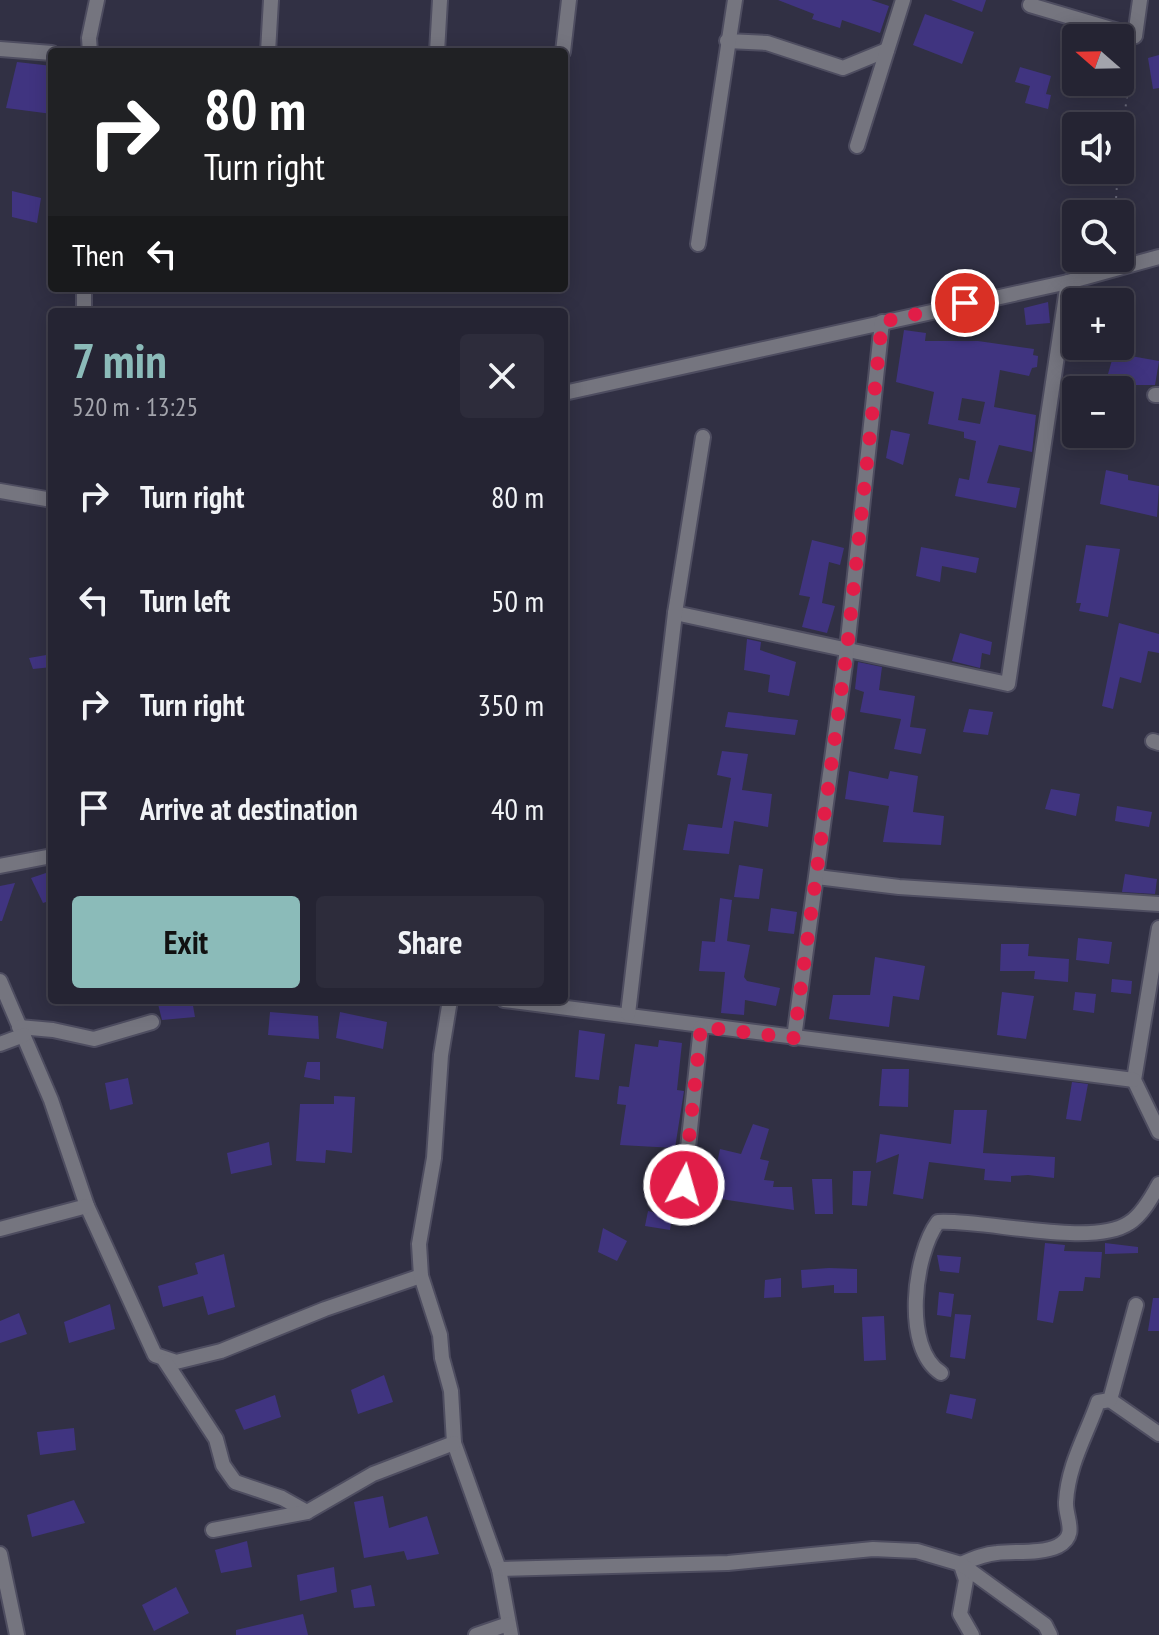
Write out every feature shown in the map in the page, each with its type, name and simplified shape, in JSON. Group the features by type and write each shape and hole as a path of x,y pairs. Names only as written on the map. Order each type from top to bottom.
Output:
{"street":[{"path":"90,48 97,0"},
{"path":"268,48 271,0"},
{"path":"437,48 440,0"},
{"path":"563,48 569,0"},
{"path":"698,244 735,0"},
{"path":"857,146 903,0"},
{"path":"1030,5 1135,36 1140,0"},
{"path":"727,41 767,43 843,68 887,50"},
{"path":"0,49 48,53"},
{"path":"568,392 1068,282 1159,257"},
{"path":"675,613 1008,684 1068,282"},
{"path":"794,1038 847,649 882,322"},
{"path":"628,1014 675,613 703,437"},
{"path":"0,491 48,499"},
{"path":"0,866 48,857"},
{"path":"817,877 899,887 1159,904"},
{"path":"1159,928 1134,1080 1159,1132"},
{"path":"0,981 22,1031 87,1206 155,1355 165,1361 216,1439 223,1465 235,1482 282,1498 307,1512"},
{"path":"449,1004 441,1055 434,1158 419,1244 421,1276 440,1335 442,1358 451,1391 454,1443 499,1569 510,1630 476,1635"},
{"path":"539,1004 1134,1080"},
{"path":"0,1044 22,1031 53,1030 94,1039 152,1022"},
{"path":"684,1185 701,1027"},
{"path":"941,1373 926,1360 917,1333 916,1315 922,1265 930,1232 938,1222 958,1221 1043,1232 1110,1231 1129,1224 1159,1184"},
{"path":"0,1229 87,1206"},
{"path":"165,1361 188,1360 221,1351 325,1309 421,1276"},
{"path":"1110,1400 1136,1305"},
{"path":"961,1564 993,1553 1061,1545 1071,1526 1065,1503 1075,1455 1098,1402 1110,1400 1159,1434"},
{"path":"213,1530 307,1512 373,1474 454,1443"},
{"path":"499,1569 728,1563 873,1549 917,1551 961,1564 1045,1625 1050,1635"},
{"path":"0,1554 17,1635"},
{"path":"961,1564 966,1580 960,1614 972,1635"}],"path":[{"path":"1125,112 1135,36"}],"building":[{"path":"778,0 871,0 889,6 880,33 842,20 840,28 812,19 814,14"},
{"path":"951,0 986,0 982,12"},
{"path":"925,14 974,32 962,64 913,45"},
{"path":"1159,55 1159,88 1153,89 1148,58"},
{"path":"17,62 48,66 48,113 6,108"},
{"path":"1020,67 1051,76 1046,94 1051,95 1048,109 1025,103 1030,86 1015,82"},
{"path":"12,191 41,198 37,223 12,217"},
{"path":"1048,302 1050,323 1026,325 1024,308"},
{"path":"904,330 926,333 925,341 978,341 1034,349 1033,355 1038,356 1037,367 1032,368 1029,376 1000,370 994,407 1036,415 1032,452 999,445 987,483 1020,488 1016,508 955,496 959,478 969,480 976,441 964,438 964,432 928,424 934,392 896,382","holes":["962,398 985,402 980,424 958,420"]},
{"path":"1134,357 1159,361 1155,385 1134,385 1134,376 1107,376 1112,360 1134,360"},
{"path":"891,430 910,434 903,465 886,458"},
{"path":"1106,470 1128,475 1128,480 1159,486 1157,517 1100,504"},
{"path":"812,540 844,548 840,565 829,562 822,603 835,606 827,633 802,627 810,597 799,595"},
{"path":"1086,545 1120,549 1108,617 1079,611 1081,603 1076,603"},
{"path":"921,547 979,558 976,573 942,566 940,582 916,576"},
{"path":"1119,623 1159,634 1159,653 1148,651 1141,683 1120,677 1113,709 1102,706"},
{"path":"960,633 992,642 990,655 982,653 980,668 952,661"},
{"path":"747,639 761,642 760,650 796,662 789,696 768,692 770,675 744,670"},
{"path":"48,655 48,667 33,669 29,658"},
{"path":"858,662 882,667 879,690 915,696 910,727 926,729 921,754 894,749 901,719 860,712 864,692 855,689"},
{"path":"969,709 993,712 988,735 963,732"},
{"path":"728,712 798,720 795,735 725,727"},
{"path":"722,751 748,754 742,790 772,794 768,827 734,821 729,854 683,850 688,824 722,828 731,778 717,775"},
{"path":"849,771 888,779 890,771 918,776 913,812 944,816 941,845 883,842 889,806 845,799"},
{"path":"1051,789 1080,794 1076,816 1045,809"},
{"path":"1117,806 1152,812 1149,827 1115,821"},
{"path":"739,865 763,869 759,899 734,897"},
{"path":"48,872 48,901 43,903 31,878"},
{"path":"1125,874 1157,879 1155,894 1122,892"},
{"path":"15,883 2,921 0,921 0,886"},
{"path":"720,898 732,900 727,941 750,945 744,977 747,981 780,988 776,1006 745,1000 744,1015 721,1013 725,972 699,971 702,941 715,942"},
{"path":"771,908 797,912 794,934 768,931"},
{"path":"1078,938 1112,942 1109,964 1076,960"},
{"path":"1001,944 1029,944 1028,956 1069,959 1068,982 1034,979 1035,971 1000,971"},
{"path":"875,957 925,966 919,1000 893,996 889,1027 829,1019 833,995 870,995"},
{"path":"1112,979 1132,981 1131,994 1111,992"},
{"path":"1002,992 1034,996 1026,1039 997,1035"},
{"path":"1075,992 1096,994 1094,1013 1073,1010"},
{"path":"158,1004 193,1004 195,1017 162,1020"},
{"path":"270,1012 318,1016 319,1039 268,1035"},
{"path":"340,1012 387,1022 383,1049 336,1038"},
{"path":"579,1030 605,1034 599,1080 575,1077"},
{"path":"659,1040 682,1043 677,1090 684,1091 675,1148 620,1145 626,1105 617,1104 619,1086 629,1087 635,1044 658,1047"},
{"path":"307,1062 320,1062 320,1080 304,1077"},
{"path":"882,1069 909,1069 908,1107 879,1106"},
{"path":"128,1078 133,1104 110,1110 105,1083"},
{"path":"1072,1082 1088,1084 1081,1121 1066,1119"},
{"path":"334,1096 355,1097 352,1153 326,1150 325,1163 296,1161 300,1104 334,1104"},
{"path":"954,1110 987,1110 983,1153 1055,1157 1054,1178 1028,1175 1011,1176 1011,1182 984,1180 985,1169 929,1162 923,1199 893,1194 899,1154 876,1163 880,1134 951,1144"},
{"path":"753,1124 769,1129 760,1159 769,1161 764,1180 774,1181 773,1187 792,1187 794,1210 701,1196 704,1171 715,1173 720,1149 741,1154"},
{"path":"269,1142 272,1165 231,1174 227,1153"},
{"path":"853,1171 871,1171 867,1206 852,1205"},
{"path":"812,1179 832,1179 833,1214 815,1214"},
{"path":"648,1211 672,1216 670,1230 645,1226"},
{"path":"603,1228 627,1241 617,1261 598,1252"},
{"path":"1045,1243 1065,1245 1064,1251 1102,1252 1100,1278 1085,1277 1083,1291 1059,1291 1053,1323 1037,1320"},
{"path":"1105,1243 1138,1247 1138,1253 1105,1254"},
{"path":"224,1254 235,1307 208,1315 203,1296 163,1307 158,1286 198,1274 195,1263"},
{"path":"937,1255 961,1257 959,1273 940,1271"},
{"path":"857,1269 857,1293 834,1293 834,1285 802,1288 801,1270"},
{"path":"781,1278 781,1297 764,1298 765,1280"},
{"path":"939,1292 954,1294 951,1317 937,1315"},
{"path":"1153,1298 1159,1298 1159,1331 1148,1331"},
{"path":"110,1304 115,1329 69,1343 64,1322"},
{"path":"19,1313 27,1334 0,1343 0,1321"},
{"path":"955,1314 971,1315 965,1359 950,1357"},
{"path":"884,1316 886,1360 864,1361 862,1317"},
{"path":"384,1375 393,1402 358,1414 351,1390"},
{"path":"950,1394 976,1399 972,1419 946,1413"},
{"path":"275,1395 281,1417 244,1430 235,1410"},
{"path":"74,1428 76,1450 40,1455 37,1432"},
{"path":"383,1496 389,1528 427,1516 439,1554 407,1560 404,1551 364,1558 354,1502"},
{"path":"74,1500 85,1523 32,1537 27,1515"},
{"path":"247,1541 252,1567 221,1573 215,1550"},
{"path":"334,1567 337,1592 300,1601 297,1575"},
{"path":"371,1585 375,1606 354,1608 351,1590"},
{"path":"176,1587 189,1613 154,1631 142,1605"},
{"path":"303,1614 308,1635 236,1635 236,1630"}],"route":[{"path":"684,1185 701,1027 794,1038 847,649 882,322 965,303"}]}
